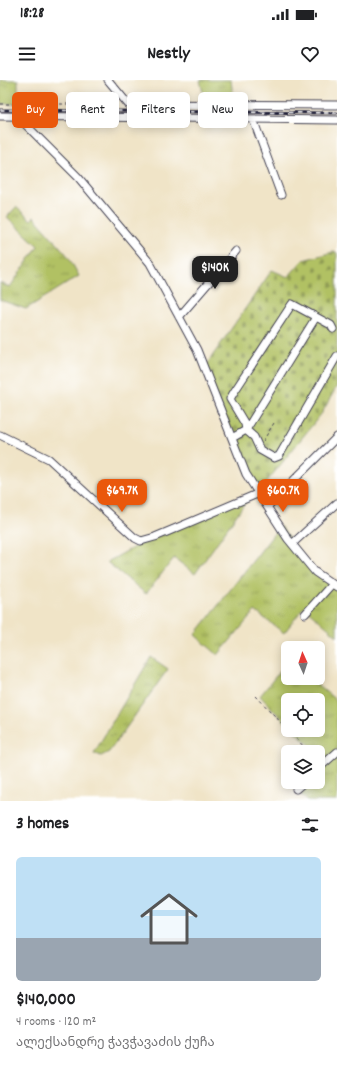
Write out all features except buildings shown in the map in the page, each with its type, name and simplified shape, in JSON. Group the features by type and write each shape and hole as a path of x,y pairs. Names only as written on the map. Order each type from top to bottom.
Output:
{"street":[{"path":"108,80 127,103"},
{"path":"190,104 337,105"},
{"path":"0,116 12,116"},
{"path":"58,117 337,120"},
{"path":"252,119 281,195"},
{"path":"29,128 78,177 150,262 197,350 246,474 257,494 268,506 292,544 315,572 335,586 305,614"},
{"path":"179,317 236,251"},
{"path":"333,329 331,325 292,304 234,392 230,399 245,424 246,430 254,437 260,450 274,458 278,456 337,356"},
{"path":"232,438 246,430 316,317"},
{"path":"0,435 49,458 135,538 141,540 156,537 257,494"},
{"path":"268,506 337,438"},
{"path":"292,544 337,504"},
{"path":"325,763 337,752"}],"path":[{"path":"0,104 127,104"},
{"path":"259,446 274,422"},
{"path":"256,696 281,723"},
{"path":"295,737 302,745"}],"green space":[{"path":"0,80 18,80 18,92 12,92 12,104 0,104"},
{"path":"200,80 231,80 232,92 203,92"},
{"path":"16,207 31,220 34,217 68,256 79,276 26,309 0,300 0,283 10,287 38,246 7,217"},
{"path":"333,252 337,253 337,386 322,413 257,494 204,368 272,270 288,277 303,260"},
{"path":"250,496 195,574 174,558 146,594 107,562 147,540"},
{"path":"280,526 315,572 337,587 337,636 304,607 284,633 255,611 218,655 195,635"},
{"path":"151,657 168,669 109,752 101,756 94,753"},
{"path":"281,670 281,685 318,685 337,701 337,801 307,801 296,789 325,789 325,745 310,745 301,737 325,737 325,693 281,693 281,718 260,696"}],"railway":[{"path":"0,110 337,113"}]}
